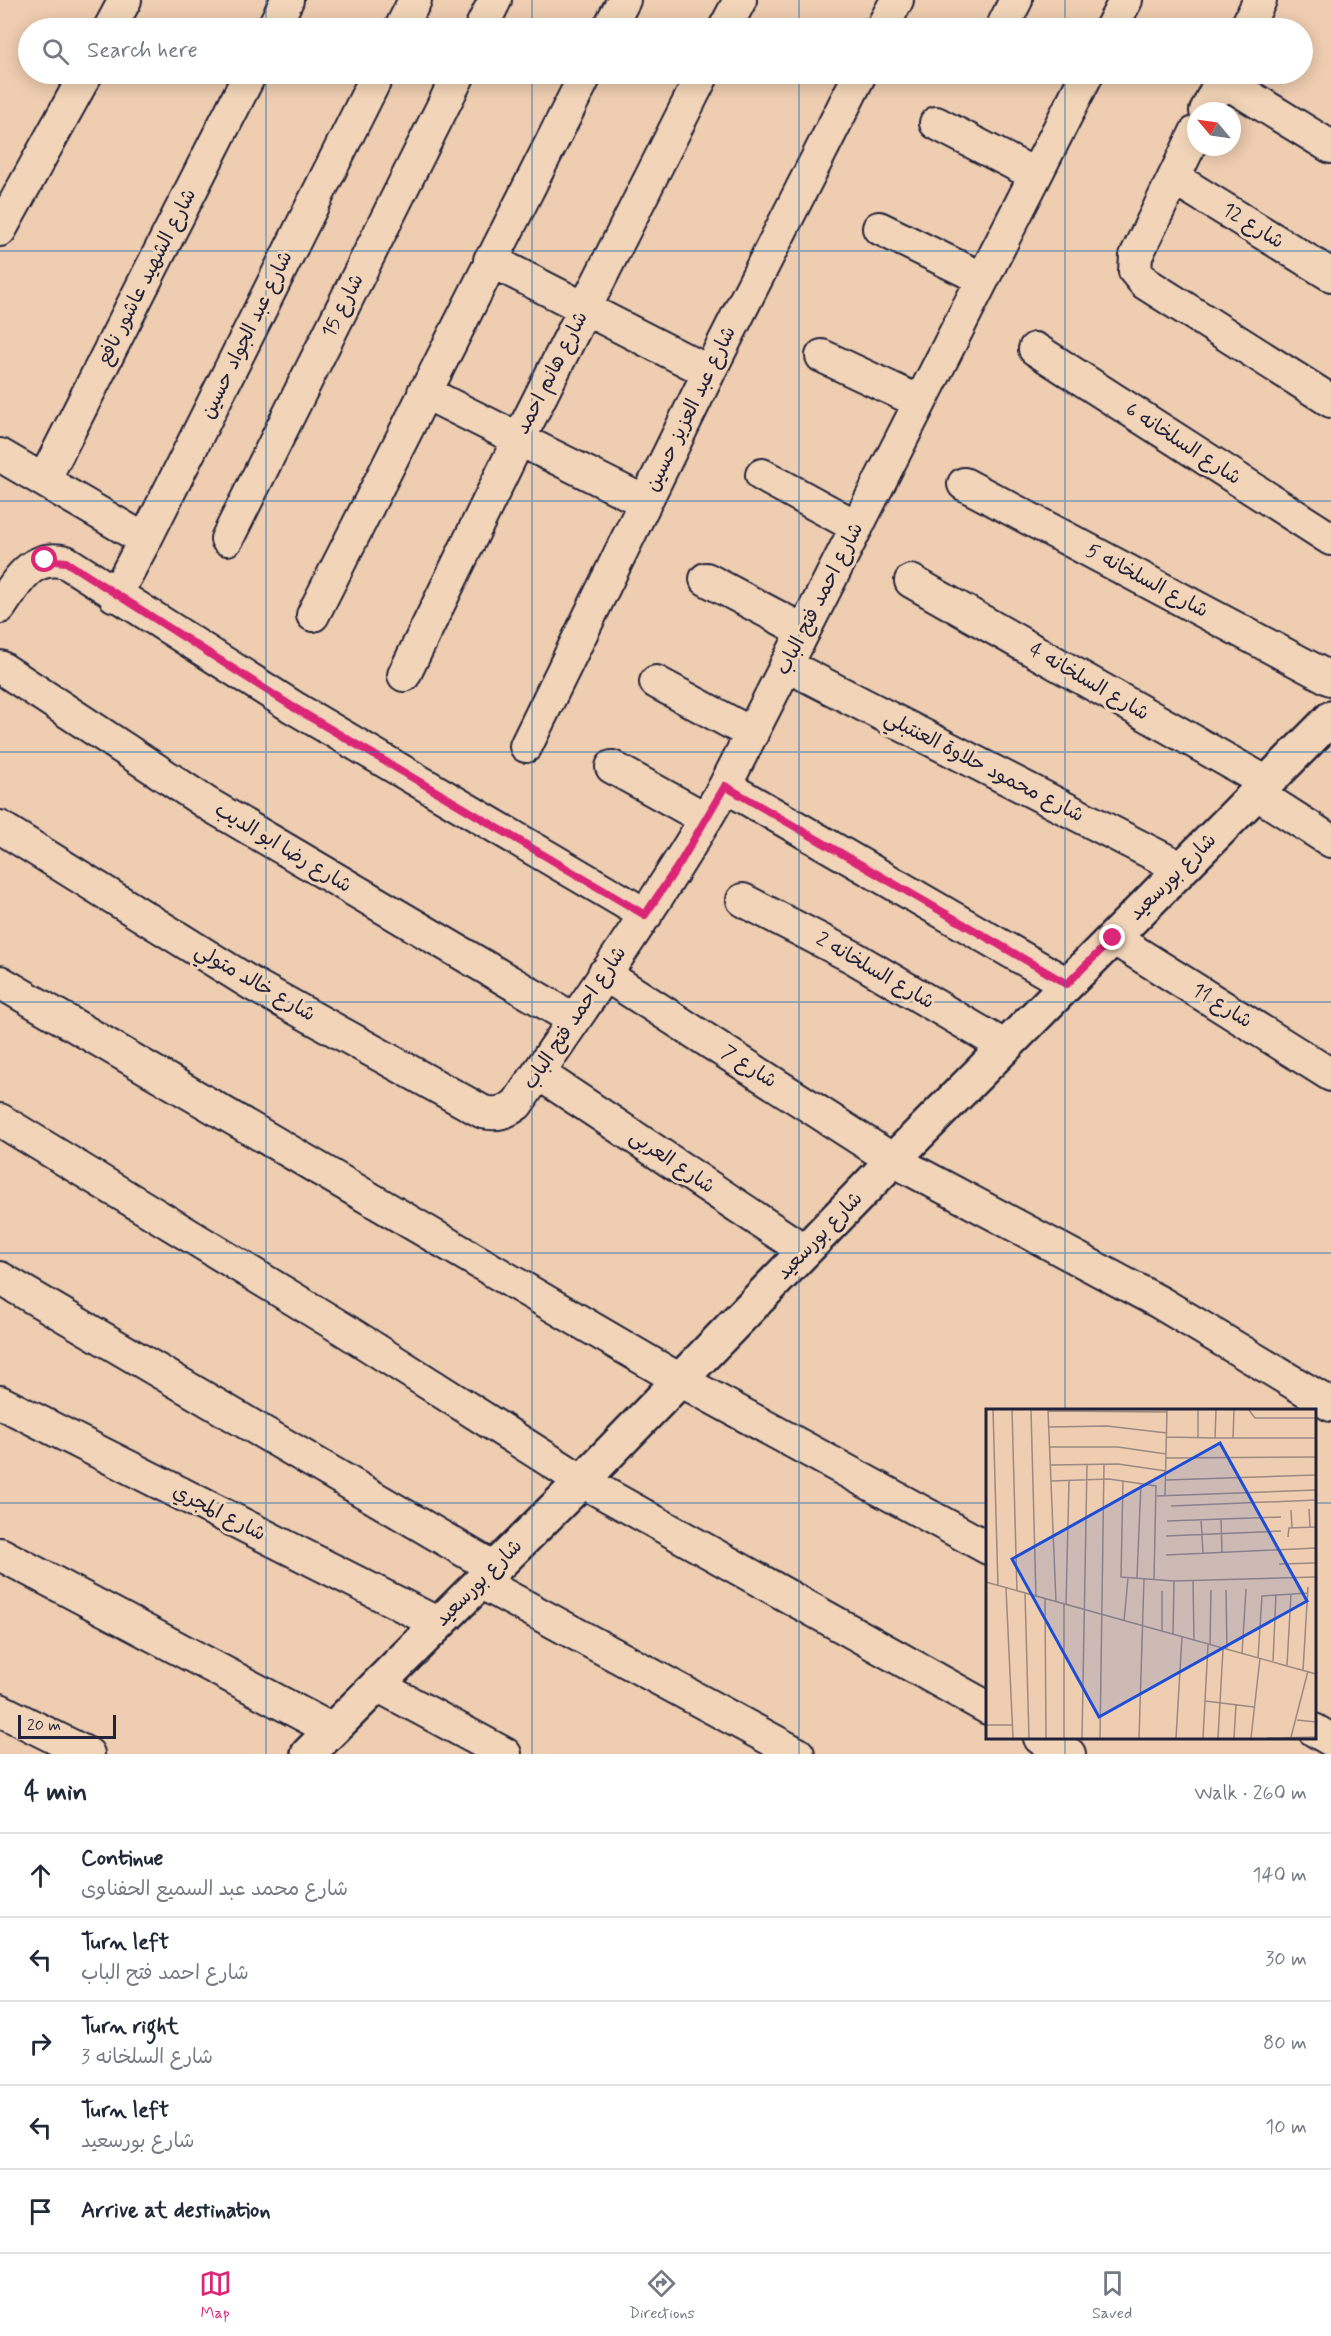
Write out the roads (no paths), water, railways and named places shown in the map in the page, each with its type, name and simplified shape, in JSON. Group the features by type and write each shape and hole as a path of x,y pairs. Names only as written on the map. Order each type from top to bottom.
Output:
{"main road":[{"name":"شارع بورسعيد","path":"308,1754 582,1481 1004,1046 1331,718"}],"street":[{"path":"115,18 125,0"},
{"path":"278,18 287,0"},
{"path":"406,18 416,0"},
{"path":"486,18 495,0"},
{"path":"614,18 624,0"},
{"path":"730,18 740,0"},
{"path":"887,18 897,0"},
{"path":"1007,18 1016,0"},
{"path":"1116,18 1126,0"},
{"path":"1251,18 1260,0"},
{"path":"0,230 80,84"},
{"name":"شارع الشهيد عاشور نافع","path":"44,480 245,84"},
{"name":"شارع عبد الجواد حسين","path":"115,596 146,540 373,84"},
{"name":"شارع 15","path":"227,539 454,84"},
{"path":"313,615 490,260 581,84"},
{"name":"شارع هانم احمد","path":"404,675 519,439 698,84"},
{"name":"شارع عبد العزيز حسين","path":"526,746 709,372 855,84"},
{"name":"شارع احمد فتح الباب","path":"517,1104 645,915 725,786 981,278 1082,84"},
{"path":"1210,102 1219,84"},
{"path":"1235,84 1331,147"},
{"path":"936,123 1035,174"},
{"path":"1187,151 1136,255 1134,263 1139,278 1331,401"},
{"name":"شارع 12","path":"1174,178 1331,275"},
{"path":"879,228 981,278"},
{"path":"490,260 709,372"},
{"name":"شارع السلخانه 6","path":"1035,349 1331,539"},
{"path":"822,356 920,402"},
{"path":"424,392 645,502"},
{"path":"0,454 146,540"},
{"path":"762,475 857,527"},
{"name":"شارع السلخانه 5","path":"964,484 1331,678"},
{"path":"0,607 26,570 45,560 66,562 115,596 293,707 645,915"},
{"path":"706,579 804,631"},
{"name":"شارع السلخانه 4","path":"911,580 1262,788 1331,841"},
{"name":"شارع محمود حلاوة العنتبلي","path":"786,665 1181,868"},
{"name":"شارع رضا ابو الديب","path":"0,667 200,799 573,1019"},
{"path":"656,682 752,734"},
{"path":"612,767 706,819"},
{"path":"725,786 1067,984"},
{"name":"شارع خالد متولي","path":"0,827 252,984 483,1112 495,1115 507,1112 517,1104"},
{"name":"شارع السلخانه 2","path":"743,900 851,956 1004,1046"},
{"name":"شارع 11","path":"1113,938 1331,1075"},
{"name":"شارع 7","path":"604,974 893,1160 1160,1302 1331,1405"},
{"path":"0,982 680,1380 986,1547"},
{"name":"شارع العربى","path":"538,1073 805,1251"},
{"path":"0,1120 348,1332 582,1481 986,1707"},
{"path":"0,1278 487,1575 798,1754"},
{"name":"شارع المجري","path":"0,1402 439,1624"},
{"path":"0,1554 332,1730"},
{"path":"377,1685 506,1754"},
{"path":"0,1710 88,1754"},
{"path":"1316,1731 1331,1740"},
{"path":"1043,1739 1069,1754"}]}
